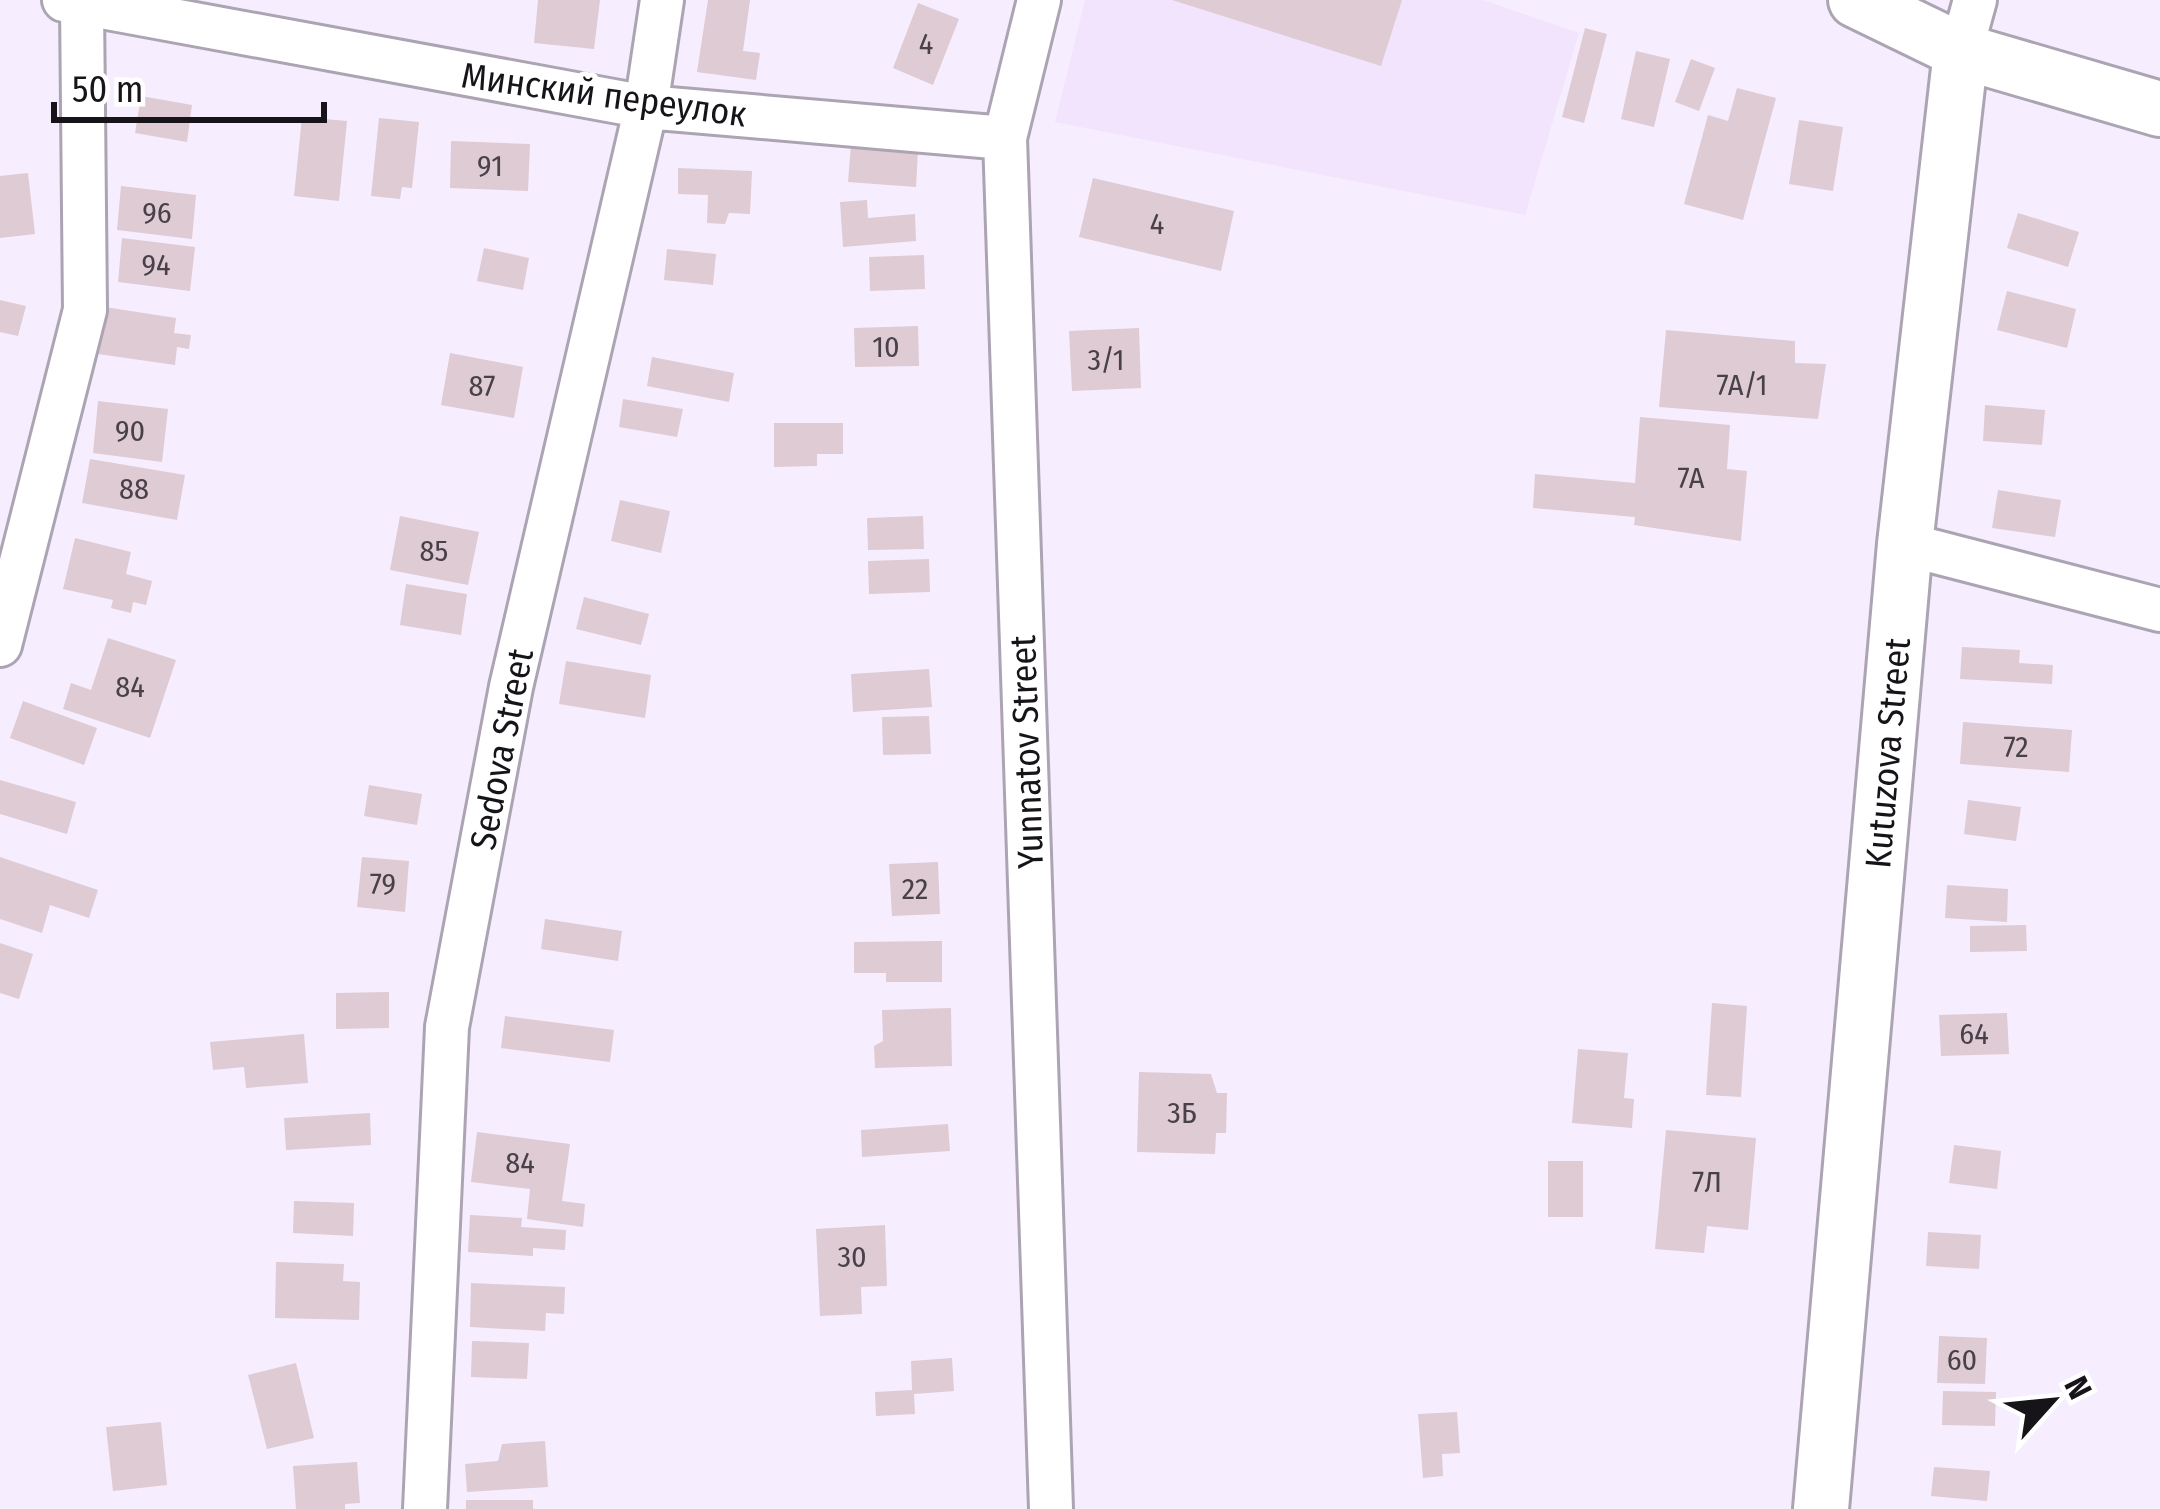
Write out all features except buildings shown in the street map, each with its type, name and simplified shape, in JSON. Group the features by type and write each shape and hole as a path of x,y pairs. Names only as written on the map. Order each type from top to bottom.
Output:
{"main road":[{"path":"1856,0 1968,25 2160,109"},
{"name":"Kutuzova Street","path":"1821,1509 1905,544 1968,25"}],"street":[{"name":"Sedova Street","path":"425,1509 447,1027 511,687 646,107 662,0"},
{"name":"Yunnatov Street","path":"1040,0 1005,138 1051,1509"},
{"name":"Минский переулок","path":"73,3 646,107 1005,138"},
{"path":"0,645 85,310 73,3"},
{"path":"1905,544 2160,610"}],"shaded area":[{"path":"1085,0 1483,0 1579,33 1525,215 1055,122"}]}
